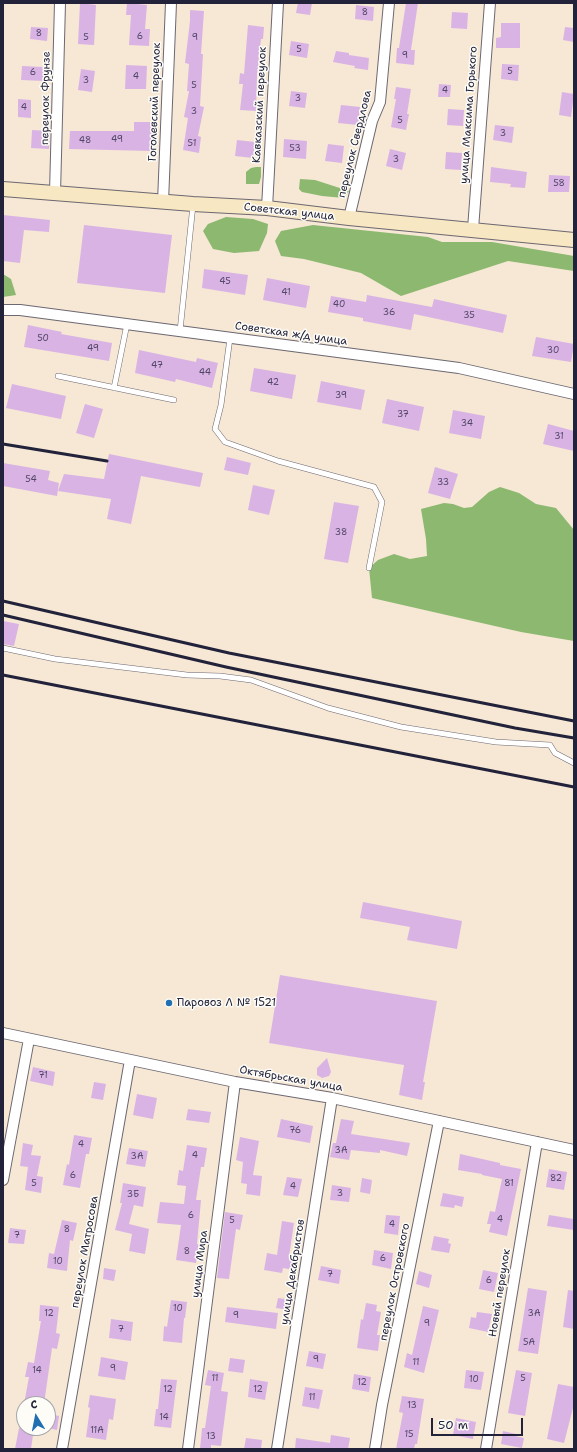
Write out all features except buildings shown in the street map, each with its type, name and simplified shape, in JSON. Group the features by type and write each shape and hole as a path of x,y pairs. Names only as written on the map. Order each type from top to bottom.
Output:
{"main road":[{"name":"Советская улица","path":"3,189 163,202 267,208 348,218 574,240"}],"street":[{"name":"переулок Фрунзе","path":"55,193 60,3"},
{"name":"Гоголевский переулок","path":"163,202 171,3"},
{"name":"Кавказский переулок","path":"267,208 278,3"},
{"name":"переулок Свердлова","path":"348,218 372,122 380,102 389,3"},
{"name":"улица Максима Горького","path":"473,229 490,3"},
{"name":"Советская ж/д улица","path":"3,310 20,310 459,368 574,394"},
{"name":"Октябрьская улица","path":"3,1034 235,1082 332,1098 574,1150"},
{"path":"3,1180 29,1039"},
{"name":"переулок Матросова","path":"62,1449 130,1060"},
{"name":"улица Мира","path":"188,1449 235,1082"},
{"name":"улица Декабристов","path":"277,1449 332,1098"},
{"name":"переулок Островского","path":"375,1449 382,1405 439,1121"},
{"name":"Новый переулок","path":"486,1449 537,1142"}],"lane":[{"path":"180,331 193,204"},
{"path":"114,388 127,324"},
{"path":"230,338 221,405 215,429 225,442 278,461 374,488 382,502 369,568"},
{"path":"58,376 174,400"},
{"path":"3,648 55,659 187,675 220,676 250,680 328,708 401,727 496,742 550,745 555,752 574,764"}],"green space":[{"path":"261,167 259,184 246,184 246,172 251,168"},
{"path":"300,179 315,180 349,191 344,198 302,192 299,189"},
{"path":"226,217 253,219 268,224 267,233 259,251 234,253 213,249 203,231 208,224"},
{"path":"313,225 428,237 442,242 492,242 574,256 574,271 508,261 401,296 361,273 304,259 281,256 275,241 281,231"},
{"path":"3,274 11,279 16,295 3,297"},
{"path":"500,487 519,493 536,504 556,508 574,530 574,641 521,632 372,598 369,568 378,560 394,554 410,559 427,556 421,509 444,503 453,504 464,508 472,507 489,492"}],"railway":[{"path":"3,444 107,461"},
{"path":"3,601 229,653 574,721"},
{"path":"3,615 226,667 515,728 574,738"},
{"path":"3,675 574,787"}],"place":[{"name":"Паровоз Л № 1521","path":"169,1003"}]}
